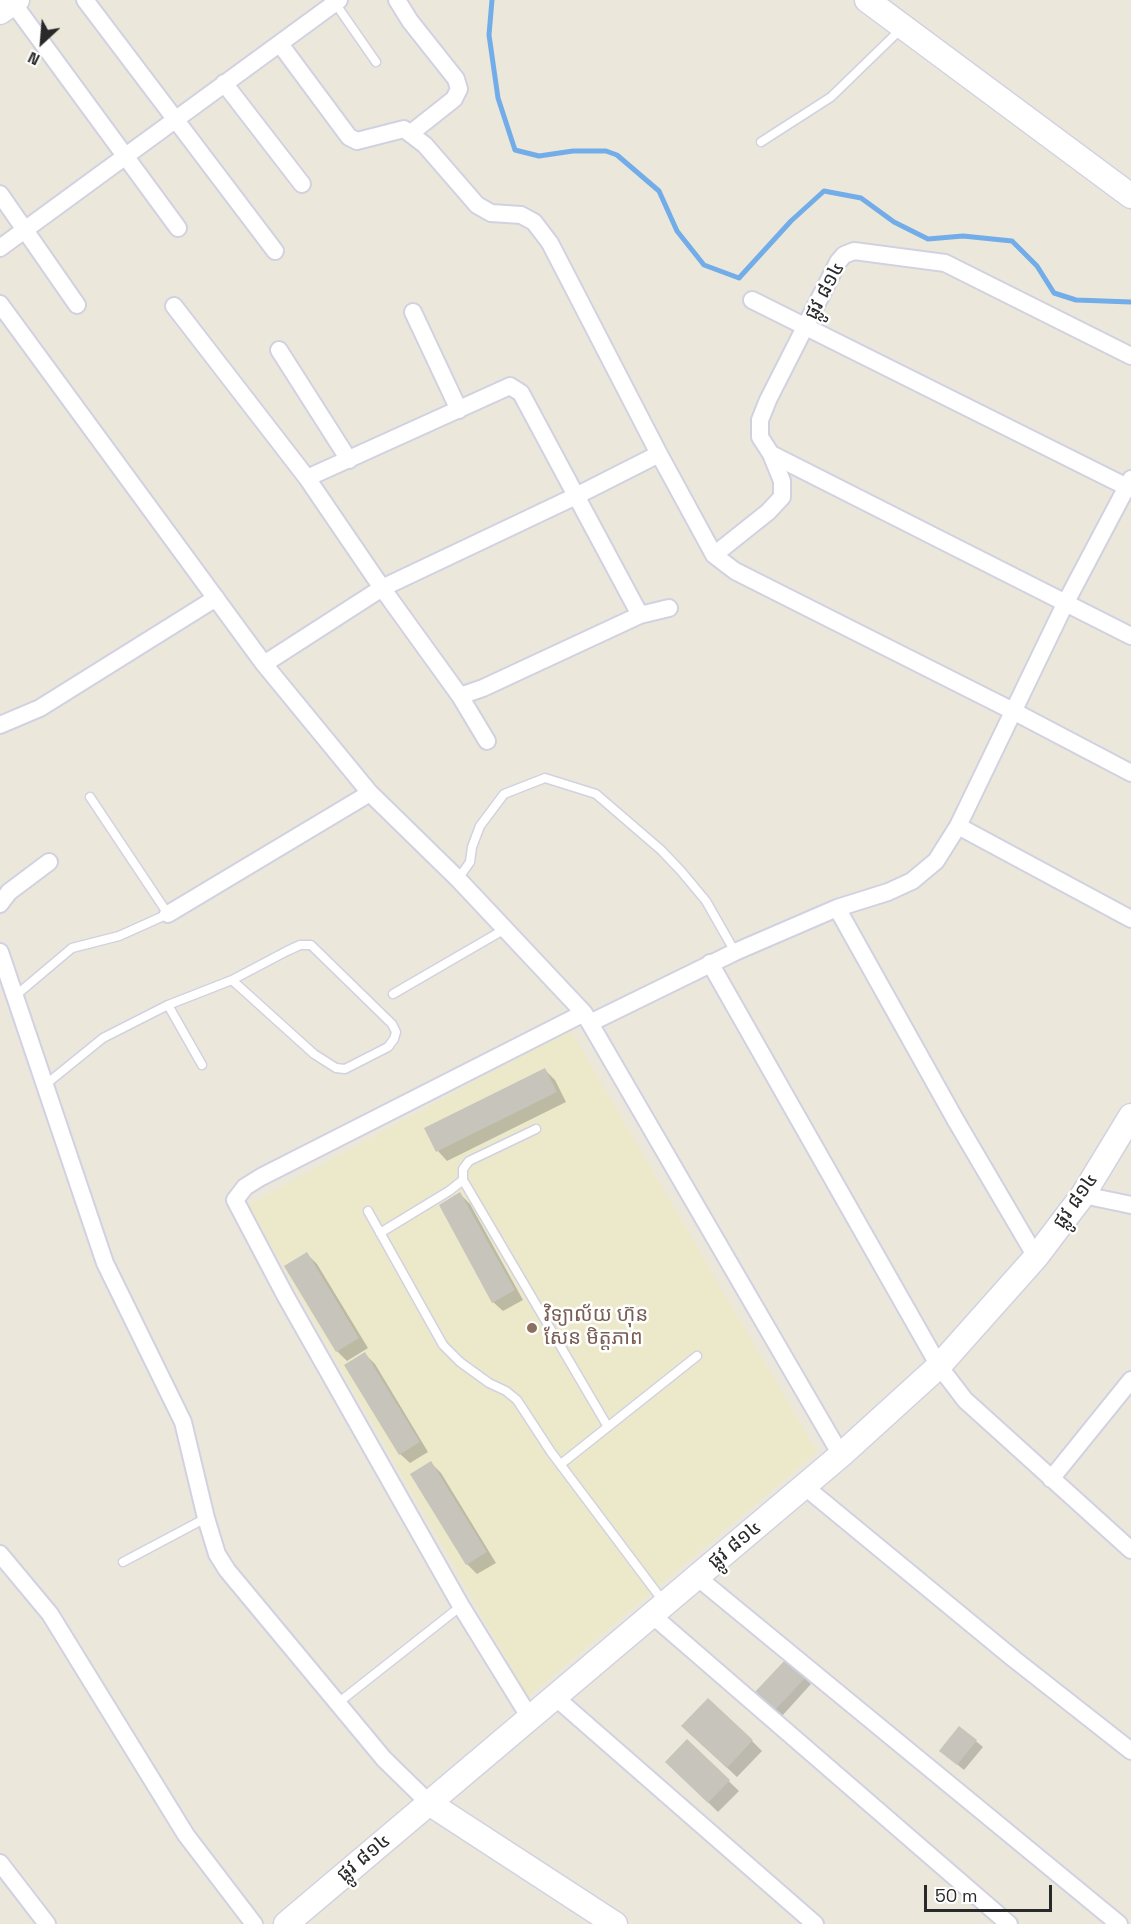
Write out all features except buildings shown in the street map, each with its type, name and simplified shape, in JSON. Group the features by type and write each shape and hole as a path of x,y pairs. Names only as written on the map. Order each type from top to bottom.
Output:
{"street":[{"path":"85,0 275,250"},
{"path":"397,0 410,21 456,79 459,89 454,99 411,133"},
{"path":"867,0 1131,196"},
{"path":"0,248 337,1"},
{"path":"10,5 126,155 178,228"},
{"path":"280,44 349,137 357,141 404,129 425,144 477,205 491,213 521,215 534,222 579,297 659,454 714,555 735,571 1131,773"},
{"path":"224,83 302,184"},
{"path":"0,194 77,305"},
{"name":"ផ្លូវ ៨១៤","path":"714,555 768,512 782,497 782,481 771,454 760,437 760,420 837,262 844,255 854,251 945,263 1131,356"},
{"path":"530,1718 461,1606 290,1304 244,1221 235,1200 245,1188 261,1177 587,1018 837,908 888,892 912,881 936,861 958,826 1066,602 1130,485 752,300"},
{"path":"0,304 264,664 370,793 458,879 587,1018 841,1455"},
{"path":"174,306 307,478 382,588 460,696 487,741"},
{"path":"413,312 459,410"},
{"path":"279,350 349,460"},
{"path":"307,478 510,386 521,393 640,615"},
{"path":"264,664 382,588 659,454"},
{"path":"771,454 1131,636"},
{"path":"0,725 39,708 216,598"},
{"path":"460,696 483,688 640,615 669,608"},
{"path":"168,914 370,793"},
{"path":"958,826 1131,919"},
{"path":"0,904 9,892 49,862"},
{"path":"837,908 955,1119 1036,1257"},
{"path":"0,952 105,1263 183,1422 206,1518 217,1554 227,1570 384,1759 429,1803 615,1924"},
{"path":"710,963 939,1366 965,1400 1131,1550"},
{"name":"ផ្លូវ ៨១៤","path":"286,1924 841,1455 939,1366 1036,1257 1083,1194 1131,1116"},
{"path":"1083,1194 1131,1205"},
{"path":"1051,1479 1131,1380"},
{"path":"804,1486 1014,1659 1131,1751"},
{"path":"0,1554 50,1614 186,1835 254,1924"},
{"path":"697,1577 1119,1924"},
{"path":"658,1609 1009,1924"},
{"path":"555,1697 815,1924"},
{"path":"0,1863 46,1924"}],"lane":[{"path":"337,1 376,62"},
{"path":"761,142 831,97 903,27"},
{"path":"458,879 470,862 472,847 480,825 504,794 545,778 596,794 661,850 706,901 735,952"},
{"path":"15,996 72,948 119,936 168,914 90,797"},
{"path":"393,994 505,929"},
{"path":"45,1085 103,1038 168,1005 232,980 300,945 311,945 392,1024 396,1032 394,1039 388,1047 345,1069 336,1068 314,1054 232,980"},
{"path":"168,1005 202,1065"},
{"path":"536,1129 469,1161 463,1169 462,1180 608,1427"},
{"path":"380,1233 462,1180"},
{"path":"368,1211 443,1345 465,1367 517,1400 658,1609"},
{"path":"561,1464 697,1356"},
{"path":"123,1562 206,1518"},
{"path":"338,1703 461,1606"}],"shaded area":[{"name":"វិទ្យាល័យ ហ៊ុន សែន មិត្តភាព","path":"570,1029 817,1452 528,1697 248,1205"}],"waterway":[{"path":"492,0 489,35 498,98 515,150 539,156 573,151 606,151 617,155 659,191 677,231 704,265 739,278 791,221 824,191 861,198 894,222 928,239 963,236 1012,241 1037,266 1054,293 1076,300 1131,302"}],"place":[{"name":"វិទ្យាល័យ ហ៊ុន សែន មិត្តភាព","path":"532,1328"}]}
